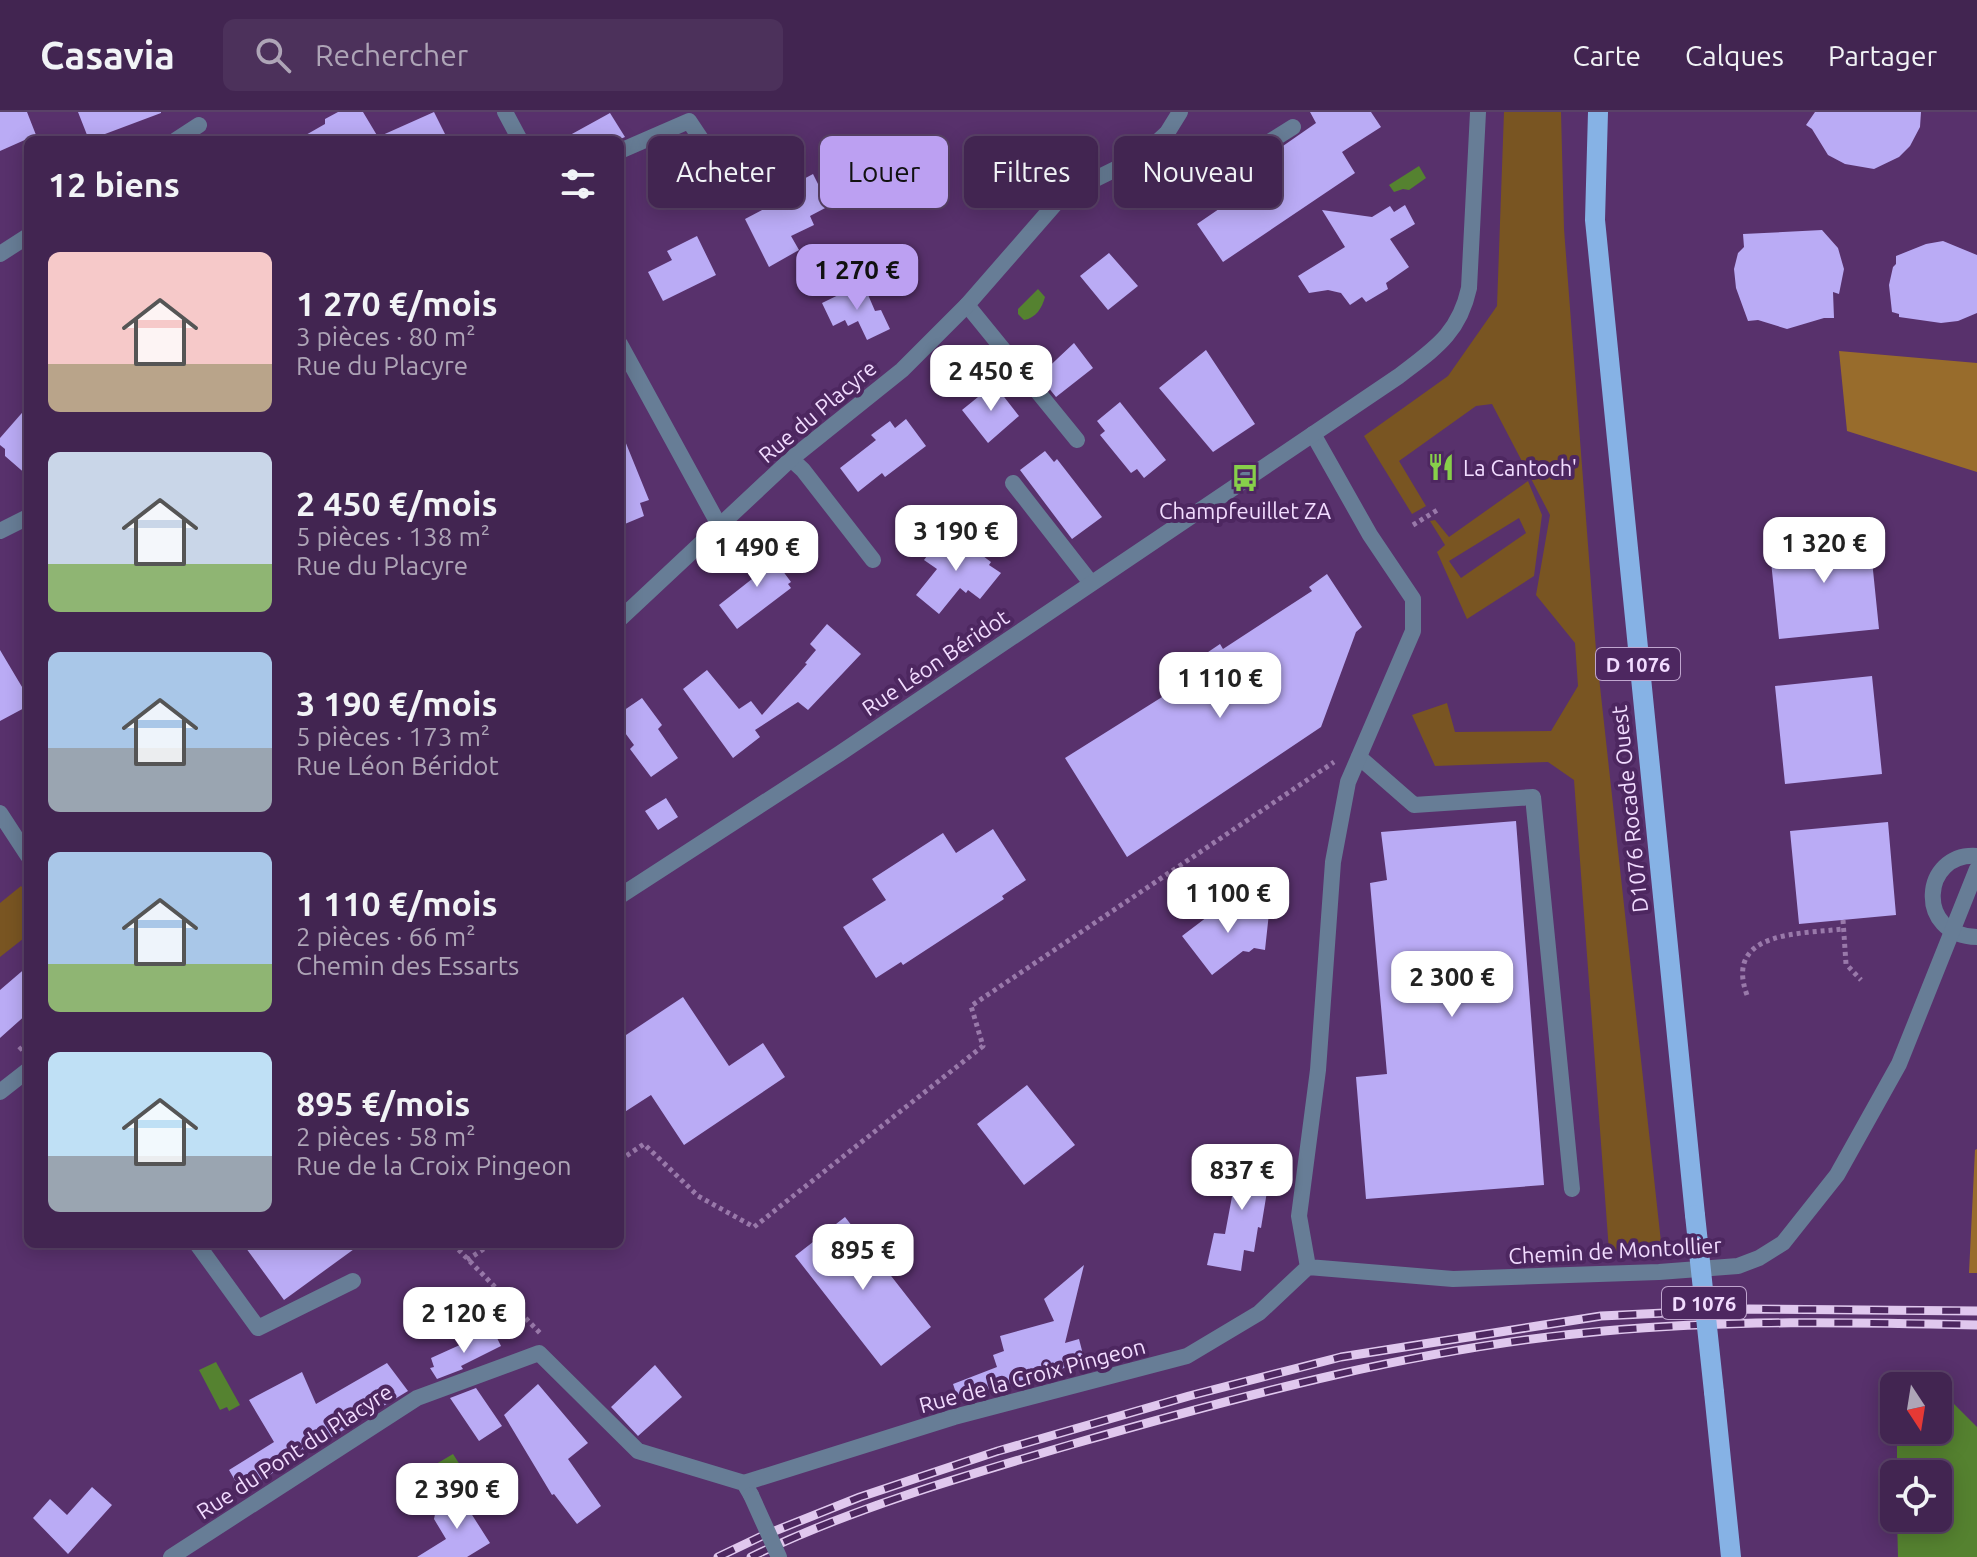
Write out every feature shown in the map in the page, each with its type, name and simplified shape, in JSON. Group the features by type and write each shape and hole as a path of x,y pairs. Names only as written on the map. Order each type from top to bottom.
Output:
{"main road":[{"name":"D1076 Rocade Ouest","path":"1598,112 1595,220 1731,1557"}],"street":[{"path":"505,112 518,136"},
{"name":"Rue du Placyre","path":"624,615 791,459 902,370 967,305 1063,195 1142,156 1167,133 1180,112"},
{"name":"Rue Léon Béridot","path":"624,893 839,754 1399,376 1451,333 1465,307 1469,288 1478,112"},
{"path":"654,136 689,121 699,136"},
{"path":"182,136 199,125"},
{"path":"1167,133 1193,190 1293,127"},
{"path":"624,149 648,139"},
{"path":"0,254 24,239"},
{"path":"967,305 1077,440"},
{"path":"624,351 719,525"},
{"path":"1308,1267 1299,1216 1318,1070 1333,862 1348,782 1413,631 1413,599 1370,535 1313,434"},
{"path":"791,459 873,560"},
{"path":"1013,483 1091,583"},
{"path":"0,531 24,519"},
{"path":"1359,757 1414,805 1533,797 1572,1189"},
{"path":"0,813 24,850"},
{"path":"1977,856 1955,859 1944,867 1936,878 1933,891 1933,905 1938,918 1951,932 1977,937"},
{"name":"Chemin de Montollier","path":"1308,1267 1453,1279 1659,1272 1738,1266 1759,1258 1783,1243 1837,1175 1899,1064 1977,869"},
{"path":"0,1092 24,1073"},
{"path":"200,1248 258,1328 353,1281"},
{"name":"Rue de la Croix Pingeon","path":"748,1489 954,1417 1187,1356 1259,1313 1308,1267"},
{"path":"539,1353 638,1451 748,1489 779,1557"},
{"name":"Rue du Pont du Placyre","path":"171,1557 417,1398 539,1353"}],"path":[{"path":"1413,525 1439,509"},
{"path":"624,1157 644,1144 698,1196 754,1227 983,1046 971,1006 1368,739"},
{"path":"1843,920 1846,964 1861,980"},
{"path":"1747,995 1743,983 1744,967 1747,956 1757,946 1772,938 1843,929"},
{"path":"456,1248 542,1335 543,1344 539,1353"},
{"path":"467,1260 485,1248"}],"shaded area":[{"path":"1504,112 1561,112 1564,229 1596,650 1662,1251 1609,1251 1574,780 1548,762 1435,766 1412,715 1447,703 1455,732 1551,731 1578,686 1575,643 1536,595 1550,515 1492,404 1476,406 1399,461 1426,506 1412,514 1364,436 1448,376 1497,306"},
{"path":"1419,166 1426,178 1409,190 1394,192 1389,185"},
{"path":"1038,289 1045,297 1042,305 1035,315 1024,320 1018,309"},
{"path":"1839,351 1977,363 1977,472 1847,431"},
{"path":"1528,481 1542,515 1534,576 1467,619 1437,552 1445,545 1430,521 1435,520 1449,537","holes":["1519,518 1526,533 1461,578 1449,561"]},
{"path":"21,886 24,889 24,938 0,957 0,903"},
{"path":"1975,1150 1977,1273 1969,1273"},
{"path":"216,1362 240,1405 229,1411 227,1407 220,1410 199,1370"},
{"path":"1952,1403 1977,1427 1977,1557 1898,1557 1897,1532 1952,1532 1952,1460 1897,1460 1897,1444 1952,1444"},
{"path":"453,1454 462,1468 440,1483 427,1484 426,1470"}],"building":[{"path":"0,112 27,112 36,135 24,136 24,140 0,151"},
{"path":"78,112 161,112 100,136 87,136"},
{"path":"338,112 363,112 377,136 304,136 325,124 325,119"},
{"path":"434,112 446,136 380,136"},
{"path":"1310,112 1371,112 1381,127 1342,152 1355,173 1223,262 1197,224 1220,208 1282,208 1282,147 1316,123"},
{"path":"1815,112 1921,112 1920,127 1910,146 1899,157 1874,169 1845,164 1828,155 1812,129 1806,125"},
{"path":"610,113 625,137 624,136 568,136"},
{"path":"813,174 820,188 820,208 825,208 810,216 814,225 791,236 799,250 769,267 745,219 766,208 804,208 804,179"},
{"path":"1405,205 1415,224 1390,239 1409,267 1386,283 1388,289 1366,302 1362,297 1350,305 1341,293 1328,290 1309,293 1298,276 1345,247 1322,210 1372,217 1390,206 1394,212"},
{"path":"1822,230 1838,248 1844,269 1839,294 1833,292 1834,318 1787,329 1758,320 1748,321 1736,288 1734,269 1738,253 1744,247 1743,234"},
{"path":"697,236 716,275 663,301 648,272 672,260 667,251"},
{"path":"1943,241 1977,255 1977,313 1958,321 1941,323 1899,317 1899,314 1892,312 1889,285 1896,256"},
{"path":"1109,253 1138,286 1108,310 1080,276"},
{"path":"863,283 875,311 881,310 890,329 867,340 858,321 848,326 845,320 833,326 822,303"},
{"path":"1074,343 1093,368 1056,397 1039,376"},
{"path":"1206,350 1255,424 1213,452 1159,388"},
{"path":"994,384 1019,416 988,443 962,410"},
{"path":"1120,402 1166,460 1144,478 1137,469 1131,473 1100,435 1105,431 1097,421"},
{"path":"24,411 24,473 5,456 0,438"},
{"path":"906,419 926,446 885,477 882,473 858,492 840,468 876,440 871,435 890,421 895,428"},
{"path":"624,438 649,500 640,503 644,516 624,524"},
{"path":"1045,451 1054,462 1057,459 1102,517 1072,539 1020,470"},
{"path":"1869,531 1879,629 1779,639 1769,542"},
{"path":"945,532 956,542 959,538 1001,573 980,599 960,588 939,614 916,595 937,569 924,560"},
{"path":"765,547 791,582 788,584 791,588 737,629 719,605 752,579 742,565"},
{"path":"1327,574 1362,627 1356,632 1321,727 1127,857 1065,758 1178,687 1171,677 1220,644 1223,649 1312,591 1309,587"},
{"path":"827,624 861,654 808,710 798,702 755,730 760,737 733,758 683,689 707,670 739,709 751,701 762,715 807,664 816,650 810,644"},
{"path":"0,650 24,690 24,708 0,721"},
{"path":"1872,676 1882,774 1785,784 1775,686"},
{"path":"642,698 662,725 658,729 678,758 651,777 630,749 634,745 624,731 624,710"},
{"path":"666,798 678,817 658,830 645,811"},
{"path":"1516,821 1544,1185 1366,1199 1356,1077 1387,1074 1370,883 1387,880 1381,832"},
{"path":"1888,822 1896,915 1799,924 1790,831"},
{"path":"993,829 1026,880 1002,896 1004,899 903,965 901,962 876,978 843,927 886,900 872,879 943,833 956,853"},
{"path":"1232,898 1250,912 1269,913 1265,950 1254,948 1249,952 1243,951 1212,975 1182,936"},
{"path":"24,969 24,1017 0,1038 0,990"},
{"path":"683,997 729,1066 763,1043 785,1077 684,1145 651,1095 624,1112 624,1036"},
{"path":"1027,1085 1075,1145 1024,1185 977,1124"},
{"path":"1234,1154 1272,1161 1261,1228 1258,1227 1254,1252 1244,1250 1241,1271 1207,1265 1214,1233 1225,1234 1234,1186 1228,1184"},
{"path":"845,1217 931,1327 881,1366 795,1256"},
{"path":"246,1248 356,1248 284,1300"},
{"path":"1084,1265 1065,1343 1079,1339 1085,1362 958,1399 953,1384 997,1367 993,1355 1004,1351 1000,1336 1054,1321 1044,1299"},
{"path":"493,1330 501,1346 461,1366 463,1369 437,1379 430,1368 434,1367 431,1358"},
{"path":"387,1363 408,1391 261,1480 258,1478 240,1489 229,1470 274,1442 249,1400 302,1372 316,1404"},
{"path":"655,1365 682,1397 638,1436 611,1407"},
{"path":"538,1384 588,1443 568,1459 601,1506 577,1524 552,1495 504,1415"},
{"path":"476,1388 502,1426 479,1441 450,1398"},
{"path":"92,1487 112,1505 68,1554 33,1518 50,1499 67,1515"},
{"path":"460,1496 490,1543 467,1557 417,1557 446,1539 434,1519 437,1505 445,1499 452,1501"}],"railway":[{"path":"718,1557 860,1497 998,1451 1189,1396 1341,1357 1601,1316 1749,1309 1977,1311"},
{"path":"751,1557 869,1508 1073,1444 1270,1390 1469,1348 1651,1327 1790,1323 1977,1325"}],"place":[{"name":"La Cantoch'","path":"1441,467"},
{"name":"Champfeuillet ZA","path":"1245,478"}]}
